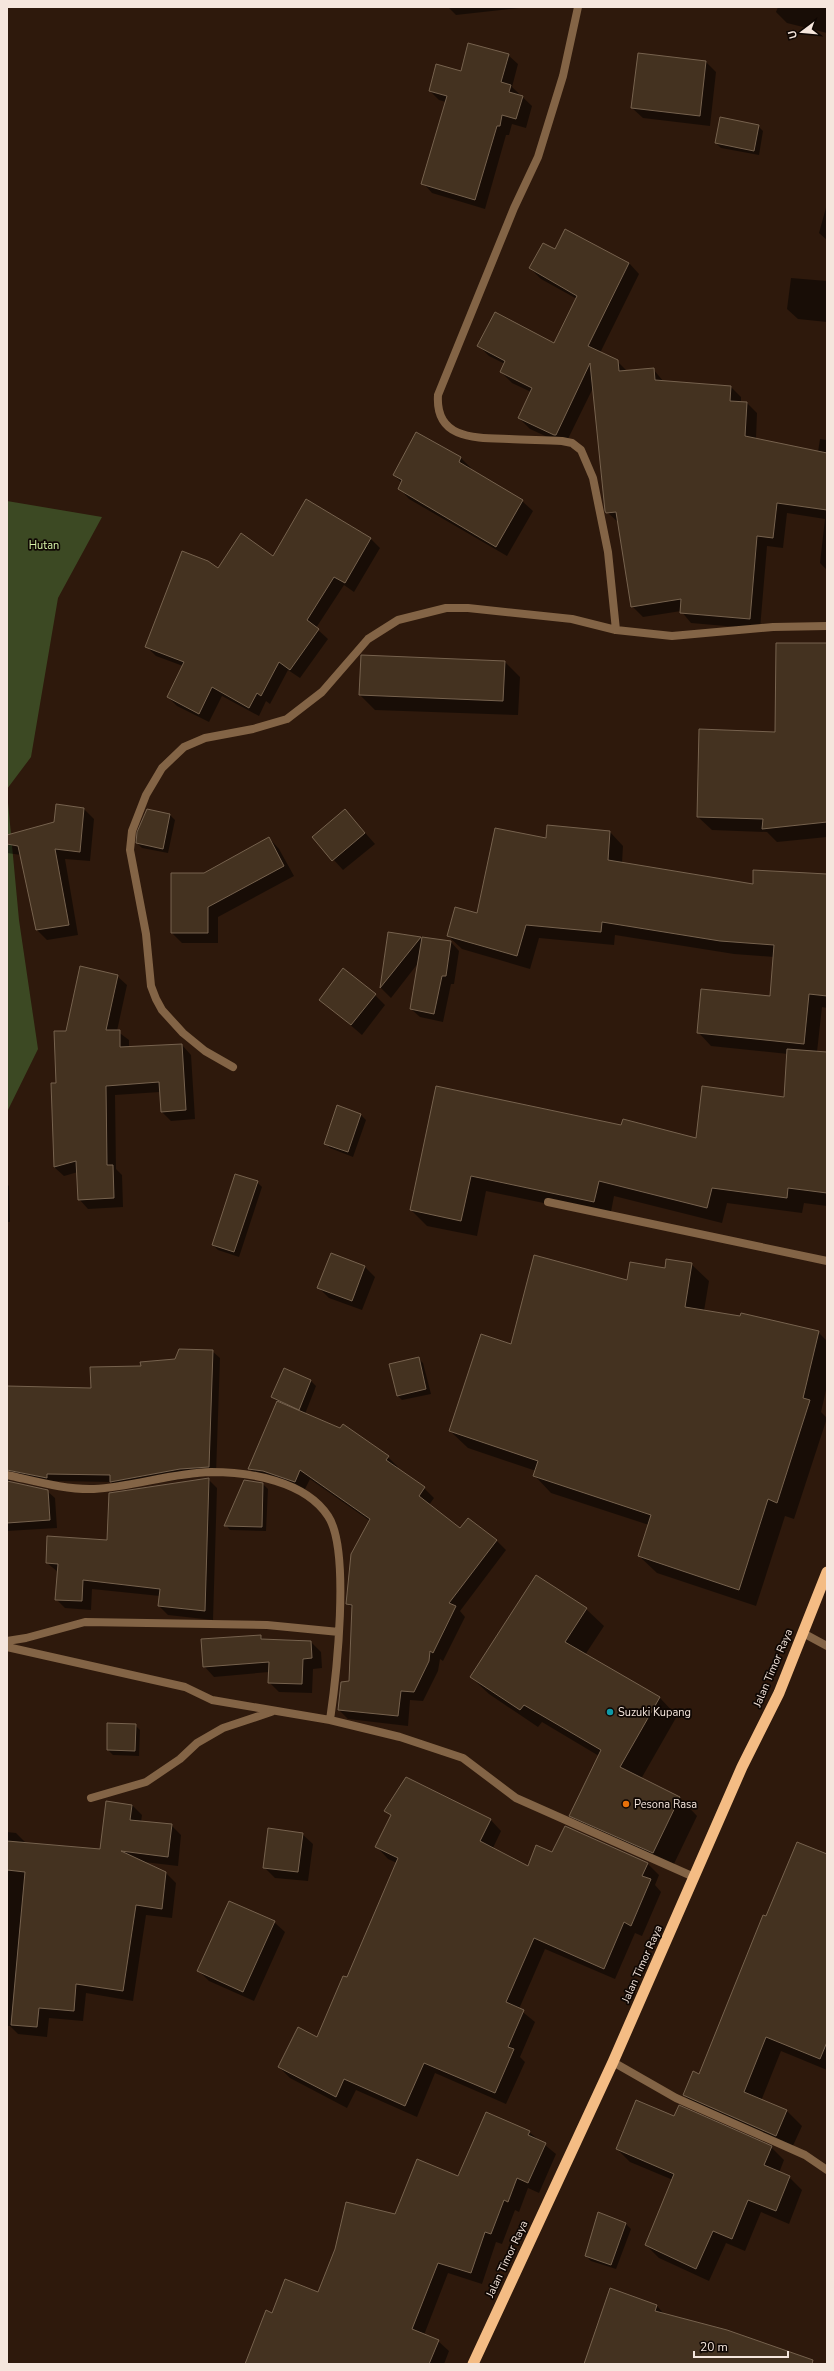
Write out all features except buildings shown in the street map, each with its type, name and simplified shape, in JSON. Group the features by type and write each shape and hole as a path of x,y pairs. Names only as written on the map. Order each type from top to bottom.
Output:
{"highway":[{"name":"Jalan Timor Raya","path":"473,2364 612,2062 742,1767 779,1693 827,1572"}],"street":[{"path":"578,7 563,76 538,157 514,208 438,395 437,409 445,423 459,434 478,438 562,441 572,443 581,450 593,478 608,552 616,630"},
{"path":"233,1067 205,1052 183,1033 162,1010 151,986 146,934 130,850 132,831 137,815 162,768 184,747 205,738 253,729 287,719 322,692 368,639 398,620 415,614 446,608 468,608 572,619 616,630 672,636 772,627 827,626"},
{"path":"548,1202 827,1260"},
{"path":"7,1475 69,1488 94,1489 170,1475 211,1472 262,1476 300,1491 317,1503 329,1517 337,1546 340,1572 337,1676 330,1720"},
{"path":"7,1641 26,1638 85,1622 267,1625 339,1632"},
{"path":"803,1633 827,1646"},
{"path":"7,1647 185,1686 212,1700 330,1720 400,1737 463,1758 516,1798 694,1877"},
{"path":"91,1798 146,1782 174,1763 197,1743 223,1728 274,1711"},
{"path":"612,2062 676,2098 805,2154 827,2170"}],"green space":[{"name":"Hutan","path":"7,501 102,517 58,598 31,757 7,789"},
{"path":"7,792 19,920 38,1049 7,1112"}],"place":[{"name":"Suzuki Kupang","path":"610,1712"},
{"name":"Pesona Rasa","path":"626,1804"}]}
